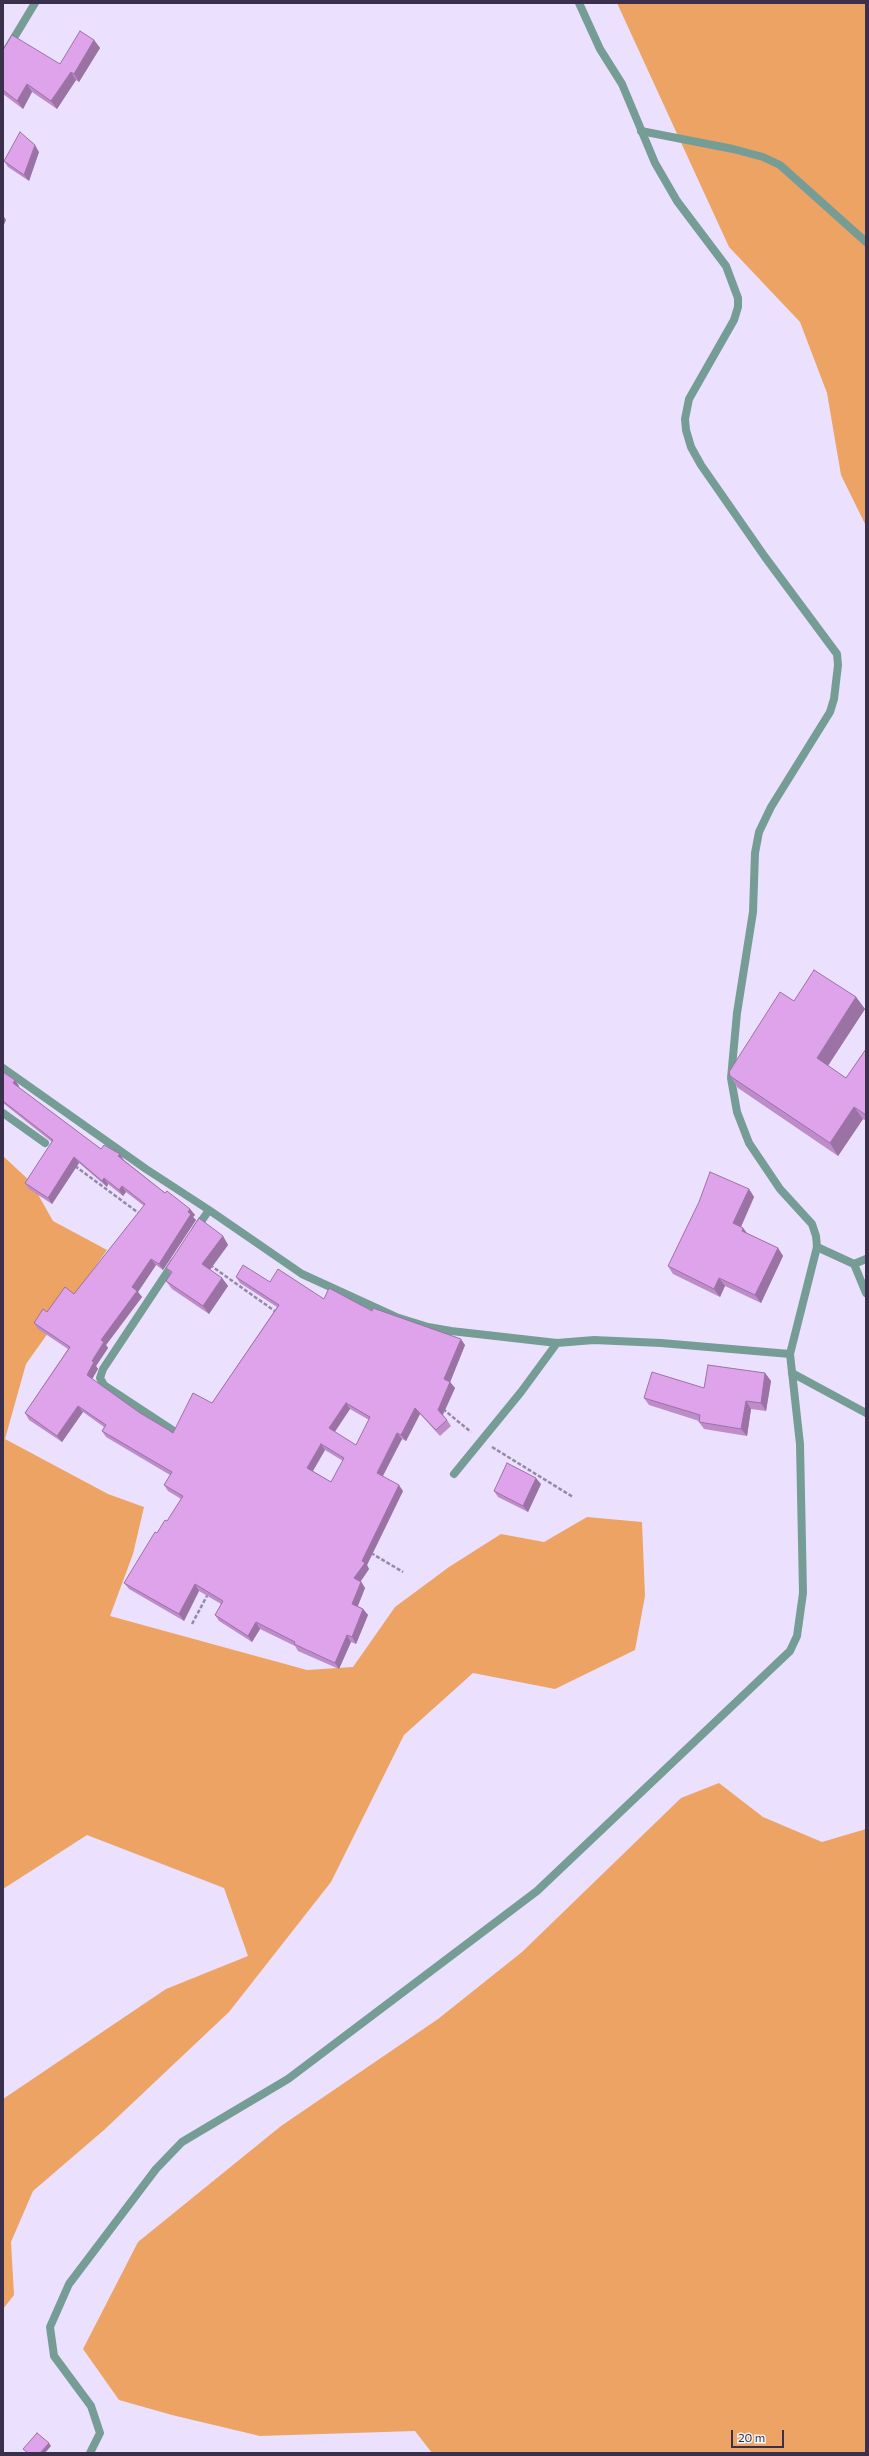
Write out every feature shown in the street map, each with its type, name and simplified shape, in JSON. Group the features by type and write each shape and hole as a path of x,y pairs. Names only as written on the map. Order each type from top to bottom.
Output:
{"street":[{"path":"3,54 35,3"},
{"path":"90,2453 100,2433 91,2406 54,2356 50,2327 69,2284 156,2169 182,2142 288,2079 537,1891 790,1651 797,1636 803,1593 800,1444 790,1354 817,1247 812,1224 780,1189 749,1143 737,1112 731,1078 737,1013 753,912 755,853 759,832 772,807 830,712 834,699 838,665 836,654 748,533 701,465 692,447 686,430 685,419 689,399 734,320 738,307 738,298 726,266 677,201 655,163 622,84 600,48 579,3"},
{"path":"642,131 733,149 763,157 780,165 866,242"},
{"path":"3,1068 146,1169 302,1274 396,1317 428,1327 451,1332 557,1343 594,1340 654,1343 790,1354"},
{"path":"3,1114 45,1143"},
{"path":"193,1234 209,1210"},
{"path":"817,1247 854,1264 866,1293"},
{"path":"174,1431 104,1385 100,1378 103,1370 180,1253"},
{"path":"854,1264 866,1259"},
{"path":"454,1474 482,1441 557,1343"},
{"path":"792,1373 866,1413"}],"path":[{"path":"74,1165 144,1217"},
{"path":"208,1264 282,1316"},
{"path":"442,1409 482,1441 573,1497"},
{"path":"370,1552 403,1572"},
{"path":"192,1624 210,1591"}],"shaded area":[{"path":"617,3 866,3 866,526 841,475 827,393 800,322 729,247"},
{"path":"3,1156 31,1182 53,1221 107,1250 26,1364 5,1439 108,1494 144,1507 133,1554 110,1616 307,1670 353,1667 395,1607 449,1567 501,1534 544,1542 587,1517 642,1522 645,1596 635,1650 555,1689 473,1673 404,1735 331,1882 229,2012 104,2130 33,2191 11,2242 14,2295 3,2309 3,2099 166,1989 248,1956 224,1888 87,1835 3,1889"},
{"path":"719,1783 763,1817 822,1842 866,1829 866,2453 432,2453 415,2431 260,2436 172,2415 119,2400 83,2349 138,2242 281,2126 438,2019 522,1952 681,1798"}],"building":[{"path":"80,31 94,40 74,74 71,72 51,101 27,84 17,101 3,90 3,50 12,35 60,64"},
{"path":"20,132 35,145 24,175 4,161"},
{"path":"814,970 856,997 817,1058 846,1078 866,1049 866,1115 854,1107 830,1143 730,1076 729,1072 780,992 794,1001"},
{"path":"3,1072 15,1080 13,1083 101,1149 104,1145 120,1154 118,1156 165,1193 167,1191 190,1209 188,1212 191,1214 159,1264 151,1259 132,1287 137,1291 101,1340 104,1342 92,1361 94,1362 87,1375 140,1413 173,1433 193,1393 212,1403 279,1305 236,1277 243,1265 270,1282 278,1269 324,1299 329,1288 372,1311 373,1308 461,1339 444,1379 450,1382 438,1410 447,1420 436,1430 415,1408 401,1435 397,1433 377,1473 399,1485 362,1561 365,1563 354,1578 361,1582 352,1604 363,1609 352,1637 347,1635 335,1663 294,1644 295,1642 256,1622 248,1636 215,1615 223,1601 195,1584 179,1614 124,1583 155,1532 157,1533 165,1520 167,1521 183,1496 164,1485 172,1472 102,1431 106,1425 78,1406 57,1436 25,1413 70,1347 34,1323 43,1309 47,1312 65,1287 74,1294 145,1204 122,1186 119,1190 104,1178 102,1181 74,1157 48,1198 25,1183 53,1140 3,1101","holes":["346,1403 370,1417 356,1445 329,1428","321,1444 344,1458 331,1482 307,1468"]},
{"path":"710,1172 749,1189 733,1223 743,1228 742,1231 778,1248 755,1295 719,1278 714,1289 668,1266 699,1202"},
{"path":"199,1218 223,1236 202,1264 222,1278 203,1306 166,1281 172,1272 166,1268"},
{"path":"708,1365 765,1373 761,1403 746,1401 741,1429 699,1422 700,1415 644,1398 652,1372 704,1388"},
{"path":"507,1463 536,1478 523,1506 494,1491"},
{"path":"37,2433 49,2443 40,2453 28,2453 23,2449"}]}
